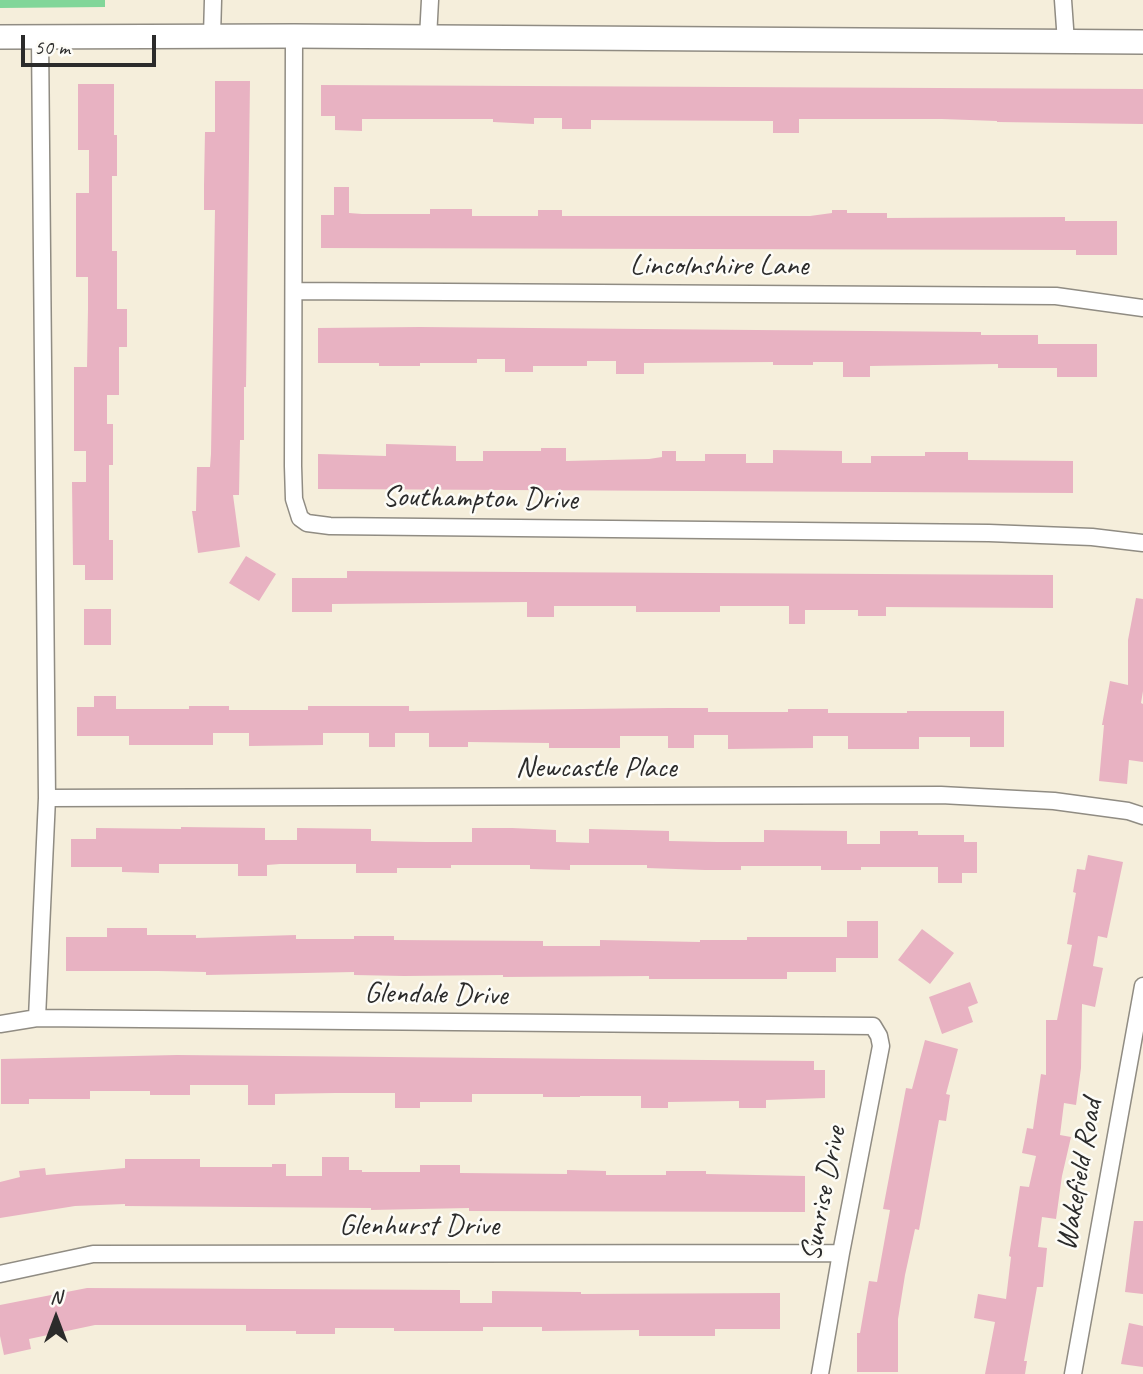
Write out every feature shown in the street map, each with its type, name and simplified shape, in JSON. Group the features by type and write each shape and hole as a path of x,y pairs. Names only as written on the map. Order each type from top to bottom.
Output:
{"street":[{"path":"212,36 213,0"},
{"path":"428,38 430,0"},
{"path":"1063,0 1066,42"},
{"path":"0,37 294,36 1143,42"},
{"name":"Southampton Drive","path":"294,36 294,499 300,518 307,523 330,526 989,533 1092,537 1143,543"},
{"path":"37,1017 47,798 40,37"},
{"name":"Lincolnshire Lane","path":"295,291 1056,296 1143,308"},
{"name":"Newcastle Place","path":"47,798 940,795 1054,801 1128,811 1143,816"},
{"name":"Wakefield Road","path":"1073,1374 1143,986"},
{"name":"Glendale Drive","path":"0,1024 37,1017 873,1026"},
{"name":"Sunrise Drive","path":"820,1374 881,1046 873,1026"},
{"name":"Glenhurst Drive","path":"0,1275 93,1254 841,1253"}],"green space":[{"path":"0,0 105,0 105,7 0,8"}],"building":[{"path":"215,81 250,81 246,387 244,440 240,440 239,495 233,495 240,547 198,553 192,511 196,511 197,467 210,467 211,454 215,210 204,210 204,185 205,132 215,132"},
{"path":"78,84 114,84 117,176 112,176 112,251 117,251 117,309 127,309 127,347 119,347 119,395 107,395 107,424 113,424 113,465 109,465 109,540 113,540 113,580 85,580 85,565 73,565 72,482 86,482 86,451 74,451 74,367 87,367 88,309 88,277 76,277 76,193 89,193 89,150 78,150"},
{"path":"321,85 1143,89 1143,124 799,119 799,133 773,133 773,121 591,120 591,129 562,129 562,118 534,118 534,124 493,122 493,119 362,119 362,131 335,130 335,116 321,116"},
{"path":"334,187 349,187 349,213 362,214 430,214 430,209 472,209 472,216 538,216 538,210 562,210 562,216 810,216 832,213 832,210 847,210 847,213 887,213 887,218 1065,217 1065,221 1117,221 1117,255 1076,255 1076,250 321,248 321,215 334,215"},
{"path":"318,328 981,332 981,335 1038,335 1038,344 1097,344 1097,377 1057,377 1057,368 998,368 998,364 870,366 870,377 843,377 843,362 813,362 813,365 773,365 773,362 644,363 644,374 616,374 616,361 587,361 587,366 533,366 533,372 505,372 505,359 477,359 477,363 420,363 420,366 318,363"},
{"path":"386,444 456,446 456,461 483,461 483,451 541,451 541,448 566,448 566,461 649,459 662,457 662,451 676,451 676,461 705,461 705,454 746,454 746,463 773,463 773,450 842,451 842,463 871,463 871,456 925,456 925,452 968,452 968,460 1073,461 1073,493 318,489 318,454 386,456"},
{"path":"246,556 276,574 259,601 229,583"},
{"path":"347,571 1053,575 1053,608 886,607 886,616 858,616 858,610 805,610 805,624 789,624 789,606 720,606 720,612 636,612 636,606 554,606 554,617 527,617 527,602 332,604 332,612 292,612 292,578 347,578"},
{"path":"1136,598 1143,599 1143,762 1129,760 1127,784 1099,781 1102,725 1110,681 1128,685 1128,640"},
{"path":"84,609 111,609 111,645 84,645"},
{"path":"94,696 116,696 116,709 229,706 229,710 308,710 308,706 409,706 409,711 708,708 708,712 788,712 788,709 828,709 828,713 1004,711 1004,747 970,747 970,737 919,737 919,749 848,749 848,736 813,736 813,748 728,749 728,735 694,735 694,748 668,748 668,736 620,736 620,748 549,748 549,743 468,742 468,747 429,747 429,733 395,733 395,747 369,747 369,733 323,733 323,745 249,746 249,733 213,733 213,745 129,745 129,736 77,736 77,707 94,707"},
{"path":"96,828 265,828 265,840 297,840 297,828 371,829 371,841 426,842 472,842 472,828 512,828 556,830 556,842 589,843 589,829 669,831 669,841 717,842 764,842 764,830 847,831 847,844 880,844 880,831 918,831 918,835 964,835 964,842 977,842 977,873 962,873 962,883 938,883 938,867 821,870 821,866 741,866 741,870 705,870 647,868 647,865 570,865 570,870 530,869 530,865 451,865 451,868 397,868 397,873 356,873 356,864 280,864 267,865 267,876 238,876 238,864 159,864 159,873 122,872 122,867 71,867 71,839 96,839"},
{"path":"1088,855 1123,862 1107,938 1098,936 1093,966 1103,968 1095,1007 1082,1004 1081,1068 1076,1105 1064,1103 1060,1135 1071,1137 1056,1219 1042,1217 1038,1247 1047,1248 1043,1287 1037,1287 1024,1361 1027,1361 1025,1374 985,1374 995,1322 974,1318 978,1294 1006,1299 1009,1256 1020,1186 1029,1187 1036,1156 1022,1153 1027,1128 1033,1129 1041,1074 1046,1075 1046,1020 1057,1020 1072,945 1067,944 1076,893 1073,892 1077,869 1085,870"},
{"path":"847,921 878,921 878,958 836,958 836,972 787,972 787,979 404,976 354,975 354,972 206,975 206,972 66,971 66,937 107,937 107,928 147,928 147,935 196,935 196,938 296,935 296,939 354,939 354,936 394,936 394,940 543,941 543,946 600,946 600,940 700,942 747,940 747,937 847,937"},
{"path":"922,929 954,953 930,984 898,960"},
{"path":"970,982 978,1003 968,1007 973,1022 942,1034 929,997"},
{"path":"925,1040 958,1049 946,1094 950,1095 946,1121 939,1120 919,1230 915,1229 905,1275 898,1319 898,1372 857,1372 857,1333 860,1333 869,1281 877,1282 890,1210 883,1209 906,1088 912,1089"},
{"path":"177,1055 814,1061 814,1070 825,1070 825,1098 766,1100 766,1108 739,1108 739,1101 668,1102 668,1108 641,1108 641,1096 543,1097 543,1094 472,1094 472,1102 420,1102 420,1108 395,1108 395,1093 335,1093 275,1094 275,1105 248,1105 248,1085 190,1085 190,1095 150,1095 150,1091 90,1091 90,1099 29,1099 29,1104 1,1104 1,1059"},
{"path":"322,1157 349,1157 349,1170 362,1172 420,1172 420,1165 460,1165 460,1173 567,1174 567,1170 606,1171 606,1175 666,1175 666,1171 706,1171 706,1174 805,1176 805,1212 469,1211 469,1208 371,1210 125,1204 75,1206 0,1218 0,1182 20,1177 19,1171 45,1168 46,1175 125,1168 125,1159 200,1159 200,1167 272,1167 272,1164 286,1164 286,1176 322,1176"},
{"path":"1134,1221 1143,1221 1143,1294 1125,1292"},
{"path":"87,1288 460,1290 460,1303 492,1303 492,1291 581,1294 780,1293 780,1329 715,1329 715,1336 639,1336 639,1330 542,1331 542,1327 483,1327 483,1331 335,1328 335,1334 296,1334 296,1331 246,1331 246,1325 95,1325 29,1339 31,1349 4,1355 0,1336 0,1305"},
{"path":"1129,1323 1143,1326 1143,1367 1121,1364"}]}
